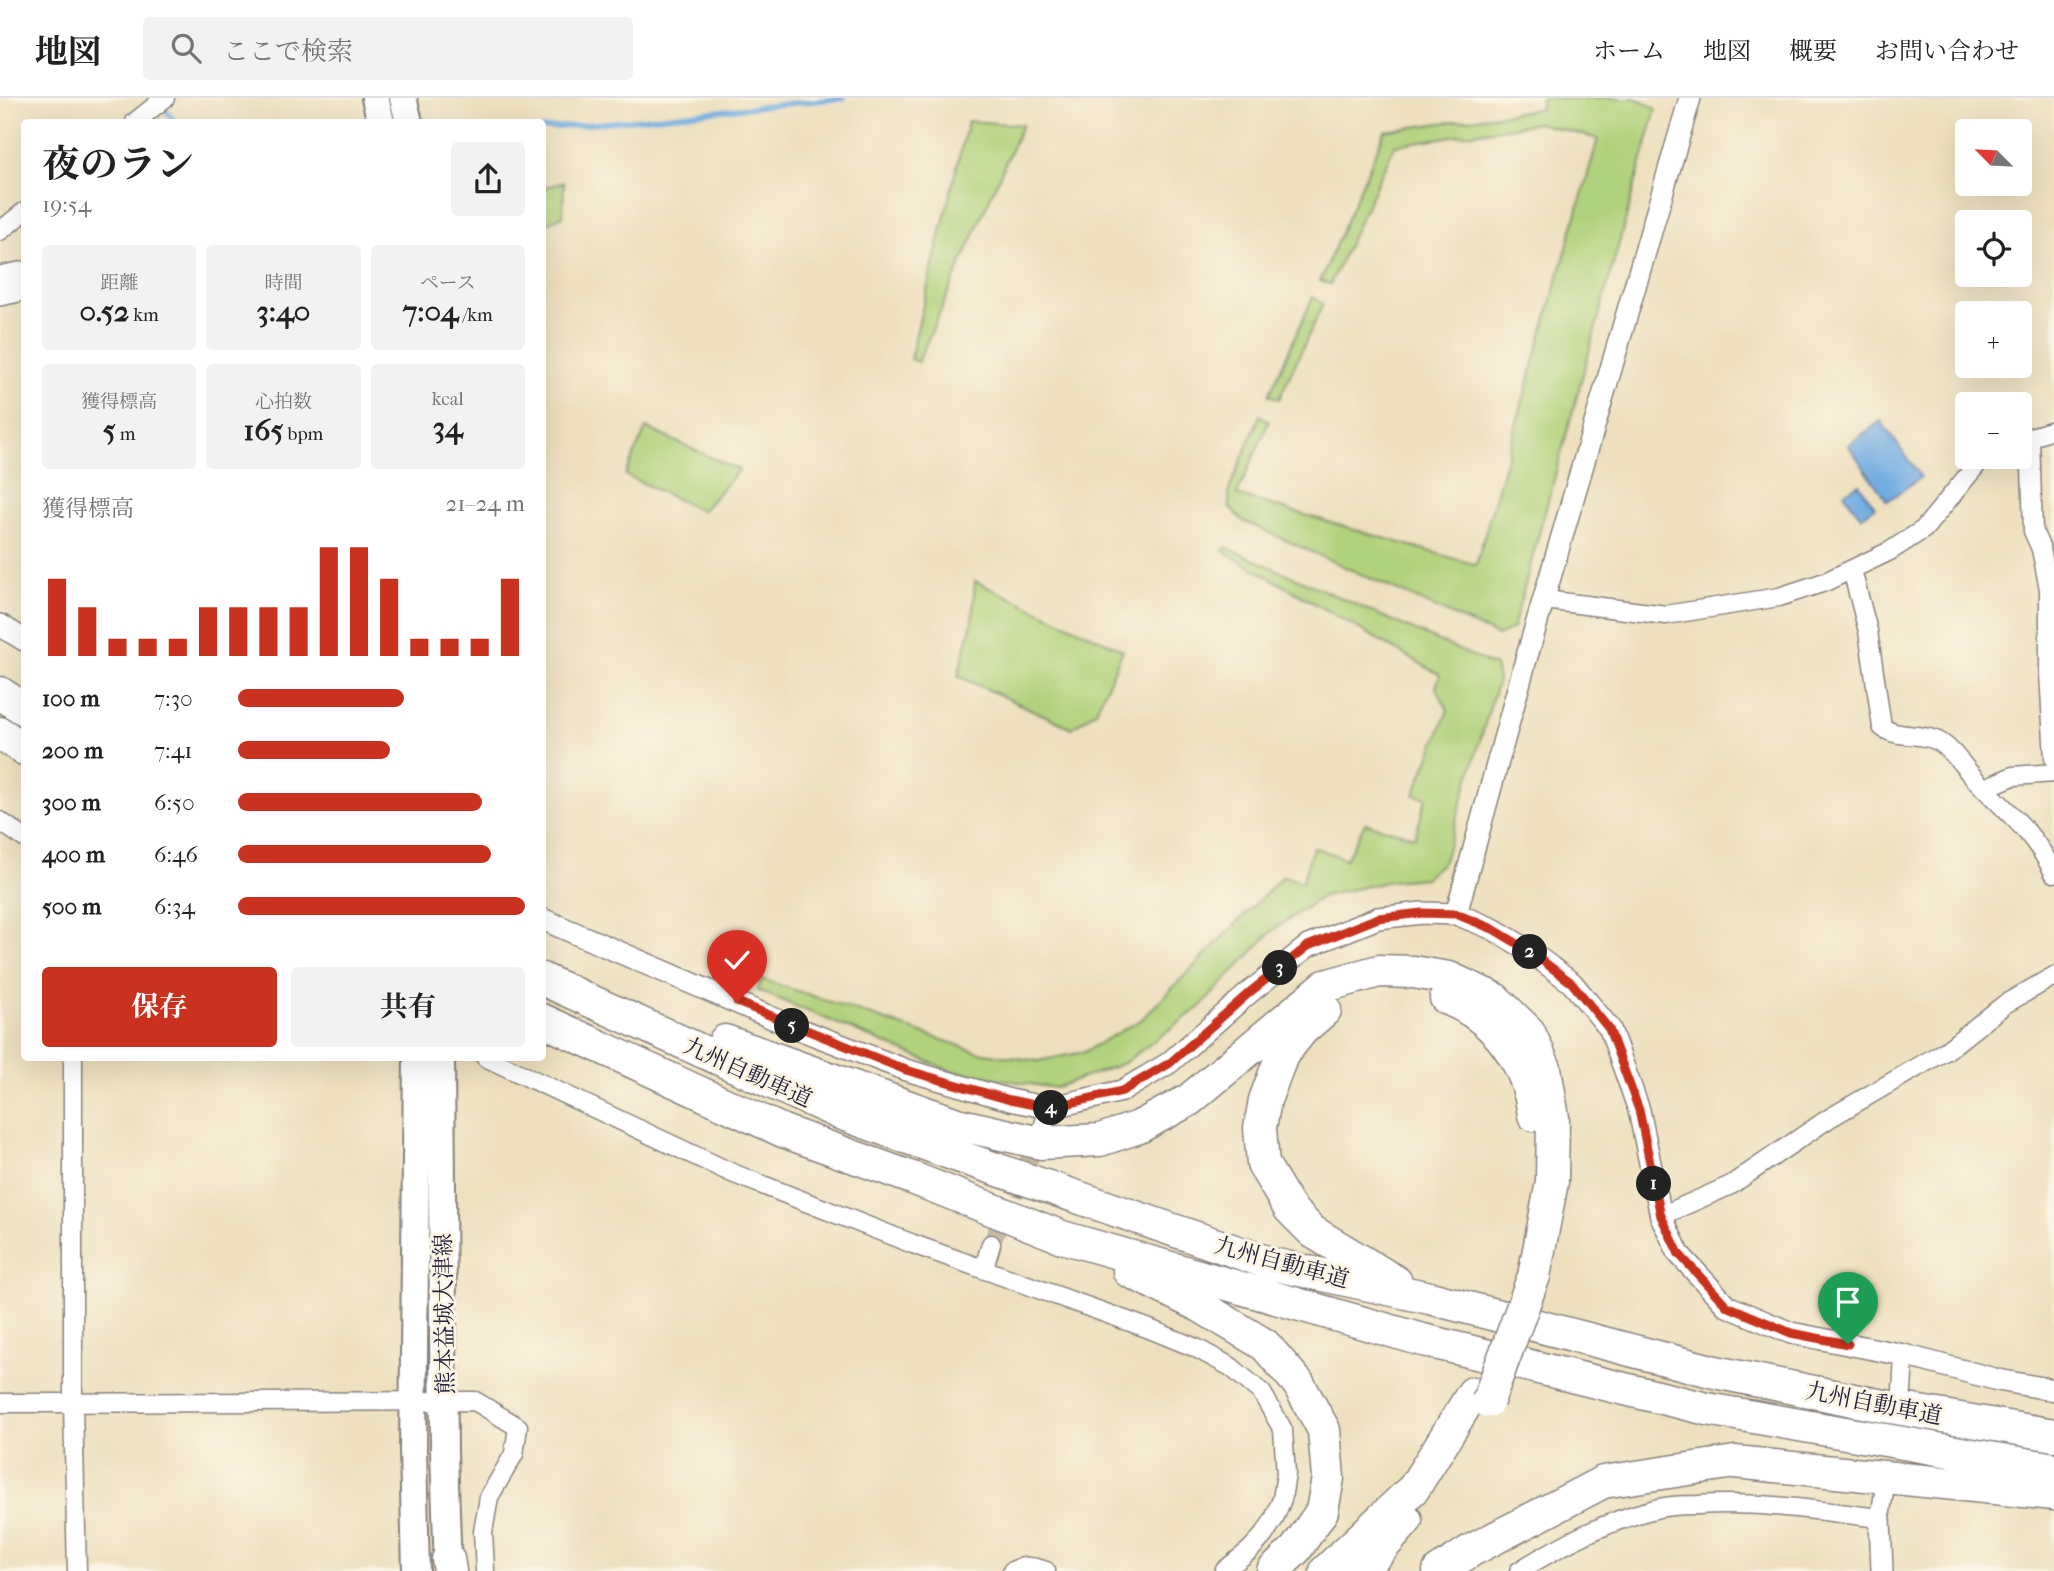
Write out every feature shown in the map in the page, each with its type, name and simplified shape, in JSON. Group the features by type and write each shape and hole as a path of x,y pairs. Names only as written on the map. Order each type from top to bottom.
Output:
{"highway":[{"path":"0,693 21,707"},
{"path":"0,733 21,747"},
{"path":"546,978 957,1124 1041,1143 1100,1140 1139,1127 1189,1100 1325,986 1379,971 1413,972 1448,978 1495,999 1529,1031 1545,1068 1553,1118 1552,1182 1525,1272 1481,1397 1427,1496 1374,1557 1357,1571"},
{"name":"九州自動車道","path":"546,979 837,1112 1272,1264 1430,1298 1715,1372 1873,1404 2054,1436"},
{"path":"1430,1298 1389,1279 1312,1232 1290,1209 1263,1164 1261,1128 1265,1100 1282,1055 1302,1030 1321,1013 1357,996 1402,990 1442,996 1478,1013 1519,1063 1526,1078 1533,1110 1536,1161 1522,1255 1525,1272"},
{"name":"九州自動車道","path":"546,1022 783,1131 1062,1237 1423,1340 1707,1409 2054,1469"},
{"path":"1062,1237 1202,1307 1265,1345 1298,1383 1324,1430 1328,1478 1322,1511 1296,1549 1273,1571"},
{"path":"1326,1571 1414,1488 1481,1397"},
{"path":"1439,1571 1472,1550 1603,1482 1735,1462 2054,1494"}],"main road":[{"path":"375,98 380,119"},
{"path":"402,98 408,119"},
{"name":"熊本益城大津線","path":"416,1571 414,1403 417,1061"},
{"name":"熊本益城大津線","path":"441,1061 446,1402 444,1452 449,1567"}],"street":[{"path":"139,119 165,98"},
{"path":"1456,914 1525,663 1690,98"},
{"path":"0,231 21,214"},
{"path":"0,277 21,273"},
{"path":"0,295 21,291"},
{"path":"2032,437 2054,430"},
{"path":"1545,600 1666,615 1779,597 1852,570 1890,551 1924,529 1973,469"},
{"path":"2028,469 2033,531 2041,549 2049,589 2054,758"},
{"path":"1852,570 1868,631 1882,727 1888,732 1929,737 1943,744 2020,822 2054,873"},
{"path":"0,625 21,638"},
{"path":"1985,788 2013,776 2054,774"},
{"path":"0,821 21,836"},
{"path":"546,921 791,1026 906,1070 1010,1100 1049,1108 1122,1091 1170,1063 1250,992 1308,946 1378,918 1422,913 1456,914 1493,929 1539,958 1572,983 1609,1029 1639,1110 1661,1216 1679,1254 1727,1306 1791,1333 1904,1355 1998,1380 2054,1390"},
{"path":"1661,1216 1731,1185 1828,1119 1947,1050 2005,1004 2054,976"},
{"path":"73,1061 73,1405 77,1571"},
{"path":"494,1061 732,1173 913,1244 1196,1348 1231,1367 1262,1393 1283,1430 1286,1474 1275,1519 1250,1550 1224,1571"},
{"path":"1042,1131 1049,1108"},
{"path":"984,1268 991,1244"},
{"path":"1902,1391 1904,1355"},
{"path":"0,1403 73,1405 475,1401 518,1427 514,1454 489,1497 483,1532 485,1571"},
{"path":"1882,1571 1880,1518 1884,1492"},
{"path":"1519,1571 1569,1541 1614,1521 1656,1509 1720,1504 1769,1505 1880,1518"},
{"path":"1012,1571 1023,1566 1035,1566 1046,1571"}],"green space":[{"path":"1541,98 1634,98 1656,109 1513,628 1498,636 1243,521 1229,507 1229,490 1260,415 1269,421 1237,495 1476,565 1598,139 1538,123 1395,145 1330,284 1320,281 1385,131 1541,109"},
{"path":"968,121 1022,125 918,362 910,359"},
{"path":"564,182 563,216 546,224 546,187"},
{"path":"1313,297 1323,304 1279,399 1269,395"},
{"path":"646,428 739,470 702,511 625,475"},
{"path":"1226,547 1495,666 1498,680 1444,861 1425,878 1390,881 1323,896 1273,930 1200,1007 1124,1063 1055,1088 951,1071 757,990 762,979 978,1052 1038,1061 1084,1052 1142,1019 1283,876 1302,882 1313,847 1346,859 1365,823 1415,837 1426,798 1414,795 1448,710 1436,687 1440,675 1223,551"},
{"path":"975,581 1123,650 1096,711 1072,728 958,676 972,623"}],"water":[{"path":"1881,421 1921,477 1887,501 1848,445"},
{"path":"1859,484 1875,507 1861,517 1844,493"}],"waterway":[{"path":"546,129 844,98"},
{"path":"165,110 173,119"}],"tunnel":[{"path":"991,1244 1039,1138"}],"route":[{"path":"737,1002 791,1026 906,1070 1010,1100 1049,1108 1122,1091 1170,1063 1250,992 1308,946 1378,918 1422,913 1456,914 1493,929 1528,950 1572,983 1609,1029 1639,1110 1661,1216 1679,1254 1727,1306 1791,1333 1848,1344"}]}
